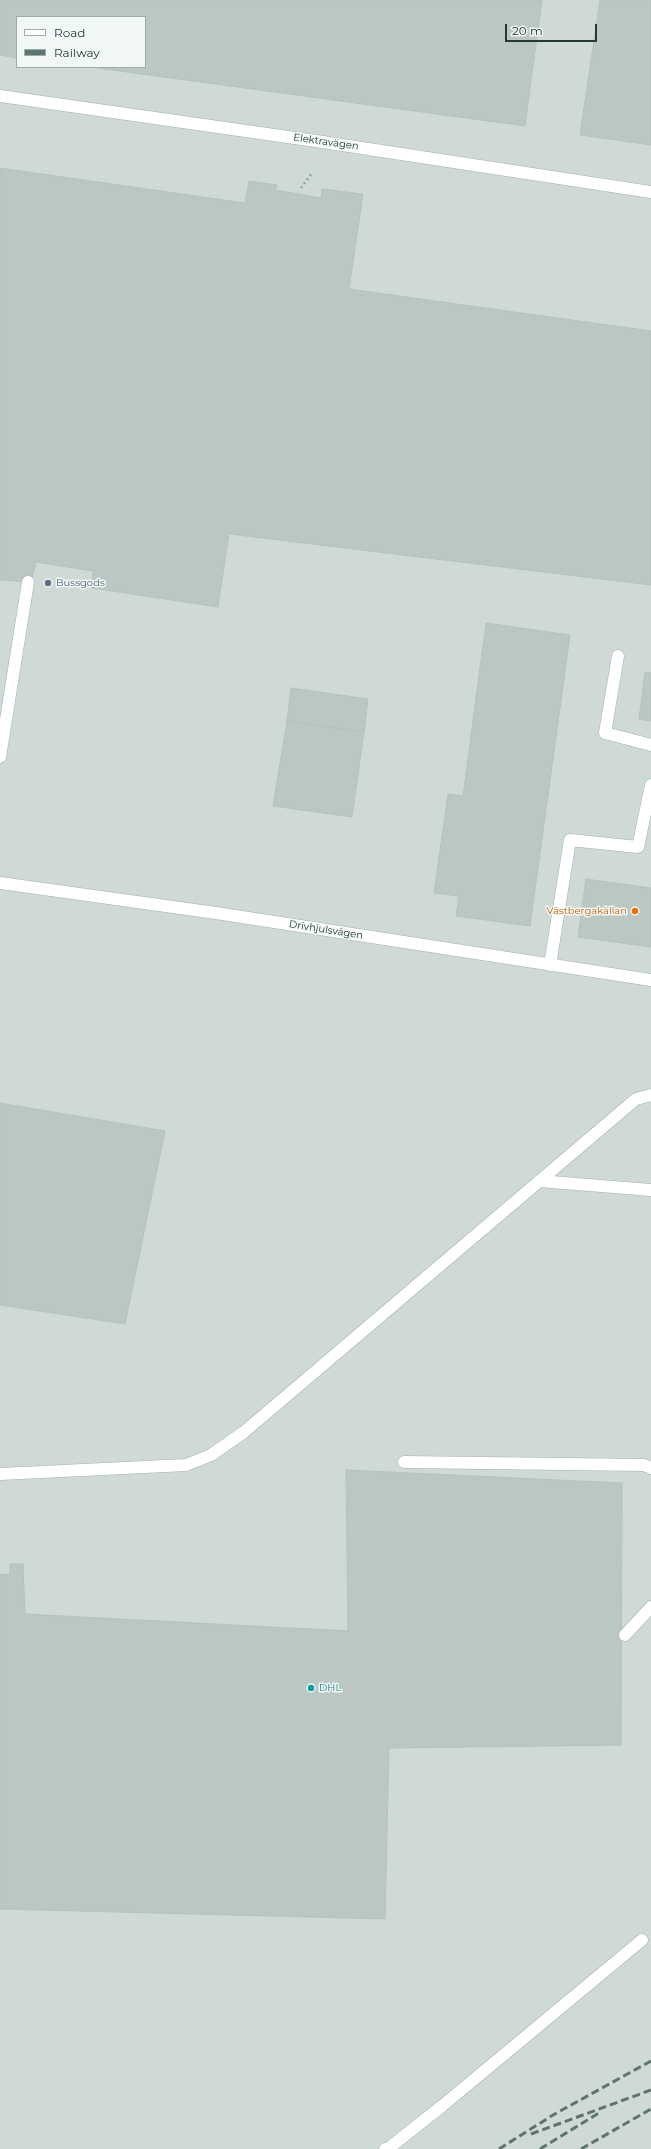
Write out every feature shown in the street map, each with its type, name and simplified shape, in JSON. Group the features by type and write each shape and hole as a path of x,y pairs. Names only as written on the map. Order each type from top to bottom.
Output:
{"street":[{"name":"Elektravägen","path":"0,96 324,142 651,192"},
{"path":"0,757 28,582"},
{"path":"618,656 605,733 651,745"},
{"path":"550,965 570,840 638,847 651,785"},
{"name":"Drivhjulsvägen","path":"0,883 216,913 651,980"},
{"path":"0,1474 186,1465 211,1455 244,1432 636,1099 651,1095"},
{"path":"539,1181 651,1190"},
{"path":"404,1462 644,1465 651,1468"},
{"path":"625,1635 651,1607"},
{"path":"385,2149 442,2106 642,1940"}],"path":[{"path":"301,188 312,173"}],"shaded area":[{"path":"0,0 651,0 651,2149 0,2149"}],"building":[{"path":"0,0 542,0 525,126 97,68 146,68 146,16 16,16 16,58 0,55"},
{"path":"600,0 651,0 651,145 580,135"},
{"path":"0,168 245,203 249,181 277,185 275,190 321,198 322,189 363,194 349,289 651,331 651,585 229,534 218,607 92,588 93,571 36,562 31,582 0,580"},
{"path":"486,623 570,635 530,926 456,916 459,896 434,893 448,794 463,796"},
{"path":"645,672 651,673 651,721 639,719"},
{"path":"291,688 368,699 364,732 287,721"},
{"path":"287,721 364,732 352,817 273,806"},
{"path":"586,879 651,888 651,947 578,937"},
{"path":"0,1103 165,1131 125,1324 0,1305"},
{"name":"DHL","path":"346,1470 622,1483 621,1745 389,1748 385,1919 0,1909 0,1574 10,1575 10,1564 23,1564 25,1614 348,1631"}],"railway":[{"path":"499,2149 553,2115 651,2061"},
{"path":"531,2134 651,2090"},
{"path":"581,2149 651,2109"},
{"path":"540,2149 599,2113"}],"place":[{"name":"Bussgods","path":"48,583"},
{"name":"Västbergakällan","path":"635,911"},
{"name":"DHL","path":"311,1688"}]}
